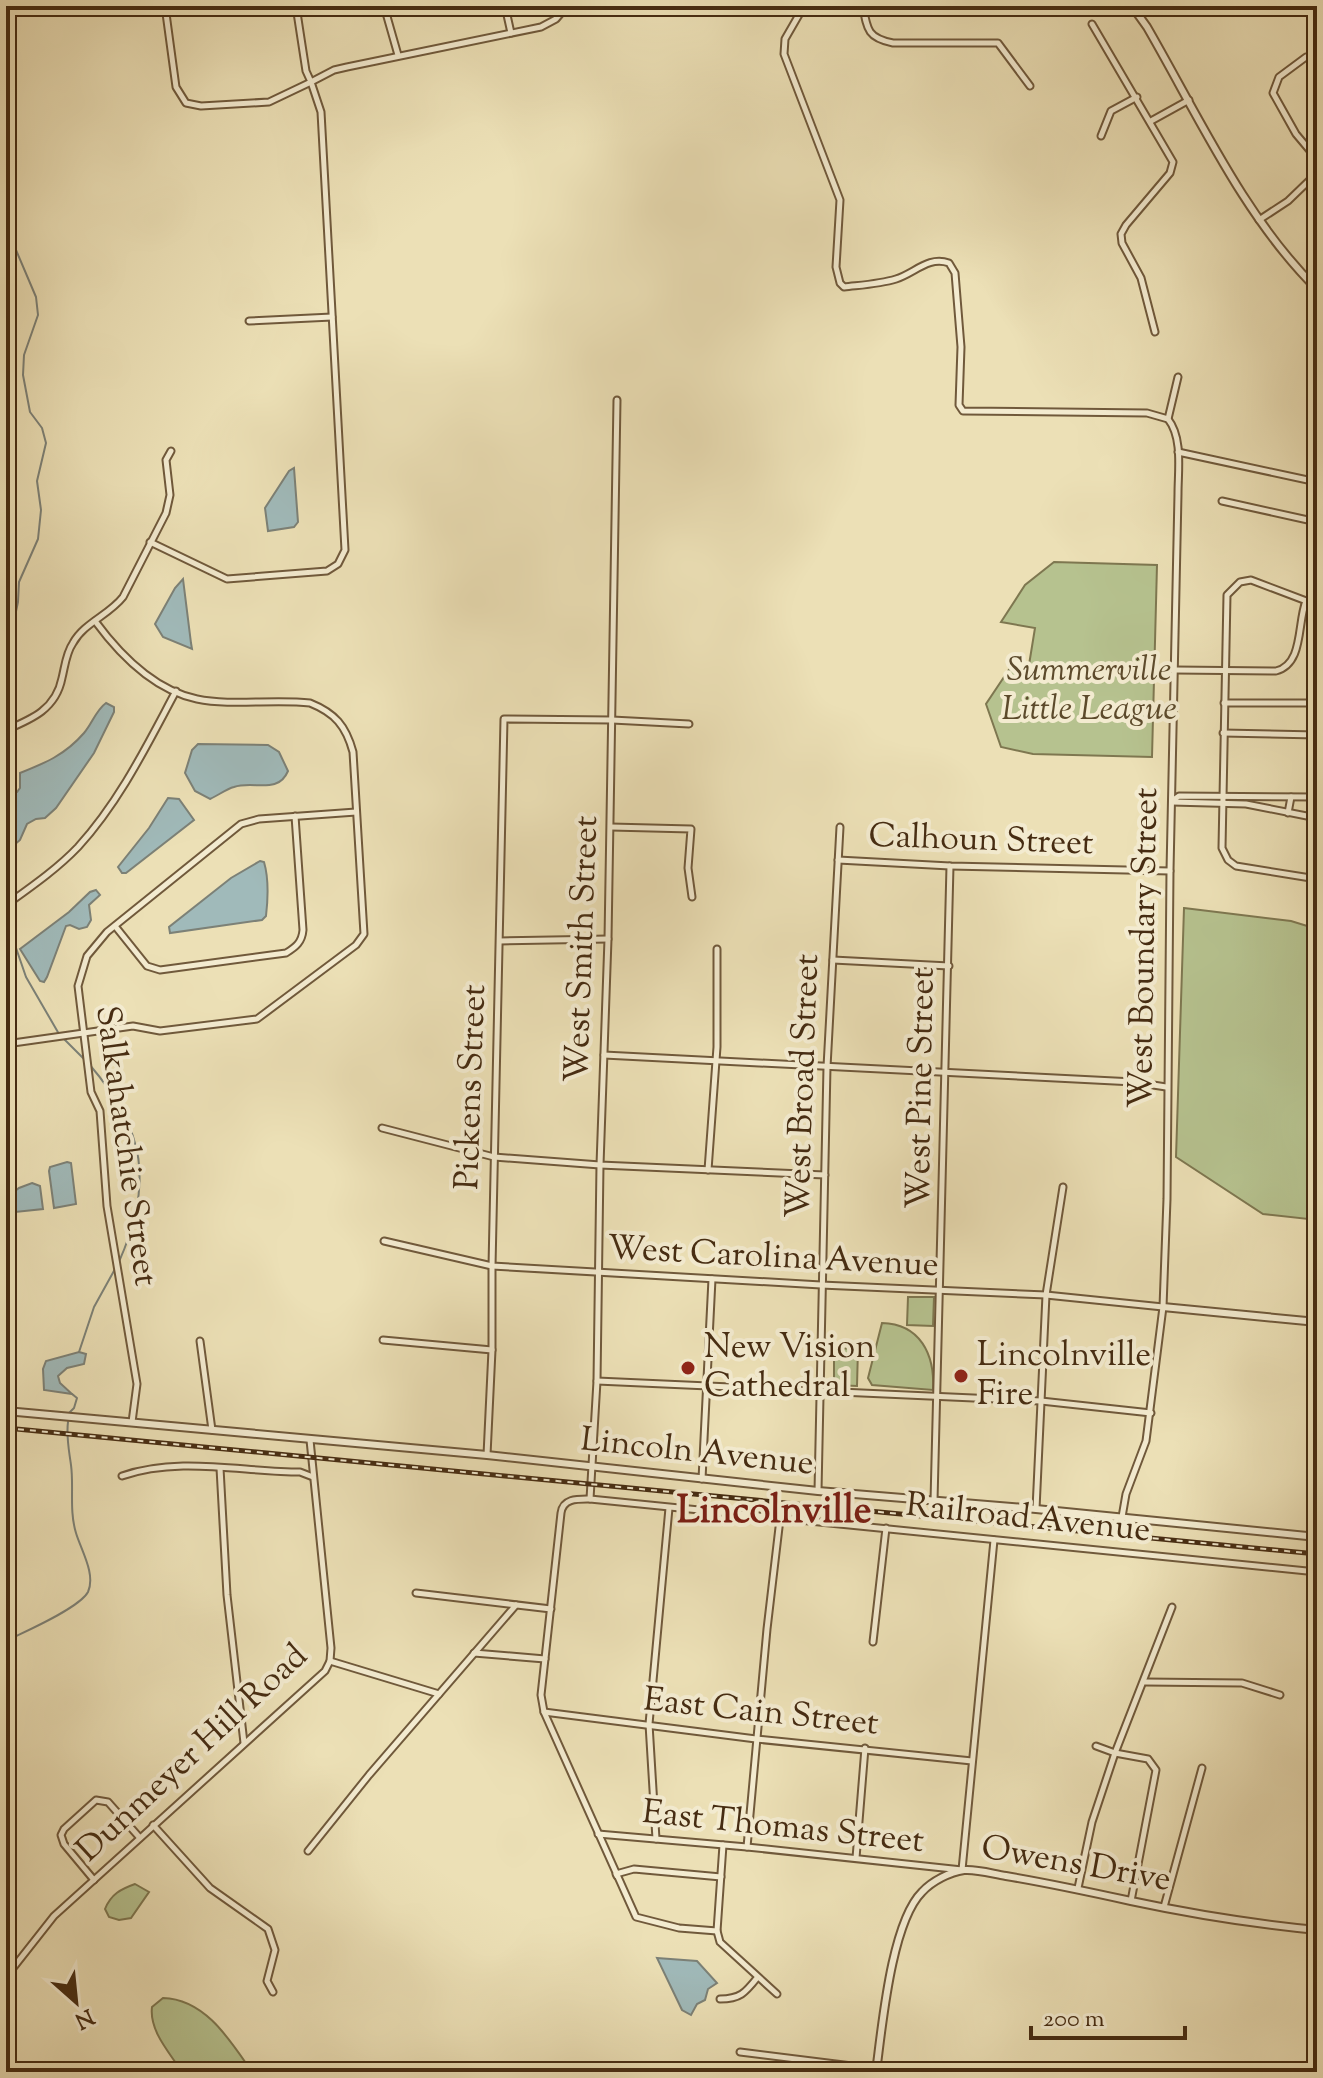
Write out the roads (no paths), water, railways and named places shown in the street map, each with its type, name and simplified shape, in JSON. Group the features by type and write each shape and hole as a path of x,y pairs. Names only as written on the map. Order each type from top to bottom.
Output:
{"street":[{"path":"165,6 176,87 186,103 201,106 269,102 334,70 511,33 551,22 567,6"},
{"path":"150,542 227,579 327,571 338,564 345,550 321,112 306,71 296,6"},
{"path":"384,6 398,55"},
{"path":"505,6 511,33"},
{"path":"804,6 785,39 784,54 840,200 837,278 844,287 897,279 932,261 949,263 955,273 961,347 959,405 963,411 1147,413 1168,419 1178,377"},
{"path":"863,6 868,30 876,40 893,43 998,43 1030,86"},
{"path":"1132,6 1259,220 1281,250 1317,289"},
{"path":"1092,24 1170,154 1172,170 1126,225 1121,238 1144,286 1155,332"},
{"path":"1306,57 1279,77 1273,93 1296,134 1317,159"},
{"path":"1101,136 1111,111 1137,97"},
{"path":"1151,121 1190,100"},
{"path":"1259,220 1288,201 1317,173"},
{"path":"1311,283 1317,276"},
{"path":"249,321 332,317"},
{"name":"West Smith Street","path":"590,1499 597,1381 600,1165 611,827 617,400"},
{"name":"West Boundary Street","path":"1122,1517 1126,1494 1146,1441 1163,1307 1178,452 1175,430 1168,419"},
{"path":"6,730 30,720 54,701 72,644 82,630 115,607 123,597 168,504 170,495 166,460 171,451"},
{"path":"1178,452 1317,482"},
{"path":"1222,501 1317,522"},
{"path":"1317,605 1251,580 1233,586 1227,595 1222,848 1232,864 1317,879"},
{"path":"1175,670 1276,671 1288,666 1294,657 1300,616 1306,601"},
{"path":"6,1044 133,1026 160,1031 257,1019 356,945 364,934 353,752 348,733 339,720 310,703 200,699 176,691 127,661 95,621"},
{"path":"6,905 76,848 102,818 128,780 176,691"},
{"path":"1224,703 1317,703"},
{"name":"Pickens Street","path":"487,1455 492,1350 504,719 612,720"},
{"path":"612,720 689,724"},
{"path":"1223,733 1317,735"},
{"path":"1171,801 1179,796 1317,797"},
{"path":"1288,813 1291,797"},
{"path":"1171,801 1246,804 1317,818"},
{"name":"Salkahatchie Street","path":"132,1422 137,1384 107,1206 100,1111 91,1092 82,1033 78,986 87,956 115,926 241,824 259,819 356,812"},
{"path":"115,926 147,966 160,970 286,953 297,946 303,930 295,816"},
{"path":"611,827 691,829 688,868 692,897"},
{"name":"West Broad Street","path":"818,1491 827,1067 840,827"},
{"name":"Calhoun Street","path":"838,860 1170,871"},
{"name":"West Pine Street","path":"934,1502 950,866"},
{"path":"500,941 608,939"},
{"path":"708,1170 716,1061 717,949"},
{"path":"833,960 949,966"},
{"path":"604,1055 1134,1082 1166,1087"},
{"path":"382,1128 494,1157 825,1175"},
{"path":"1036,1509 1046,1295 1063,1187"},
{"name":"West Carolina Avenue","path":"384,1241 492,1266 1046,1295 1163,1307"},
{"path":"702,1479 712,1279"},
{"path":"1163,1307 1317,1322"},
{"path":"383,1340 492,1350"},
{"path":"200,1341 212,1430"},
{"path":"597,1381 1041,1401 1151,1413"},
{"name":"Lincoln Avenue","path":"6,1411 1317,1537"},
{"name":"Dunmeyer Hill Road","path":"6,1977 54,1916 325,1671 330,1661 310,1440"},
{"path":"122,1476 151,1468 194,1466 300,1472 313,1477"},
{"path":"220,1468 227,1595 244,1744"},
{"path":"590,1499 576,1499 562,1507 541,1695 544,1712 636,1917 679,1928 717,1931"},
{"name":"Railroad Avenue","path":"590,1499 1317,1572"},
{"path":"656,1839 649,1724 669,1508"},
{"path":"747,1847 780,1519"},
{"path":"873,1642 886,1528"},
{"path":"962,1870 994,1540"},
{"path":"416,1593 551,1609"},
{"path":"308,1851 369,1775 516,1605"},
{"path":"1078,1888 1092,1822 1115,1753 1172,1607"},
{"path":"474,1653 545,1659"},
{"path":"330,1661 439,1694"},
{"path":"1145,1682 1242,1683 1280,1695"},
{"name":"East Cain Street","path":"544,1712 756,1739 972,1761"},
{"path":"1096,1746 1148,1759 1156,1770 1131,1901"},
{"path":"856,1858 865,1748"},
{"path":"1164,1907 1202,1768"},
{"path":"94,1880 62,1842 64,1829 100,1799 108,1802 140,1838"},
{"path":"153,1825 210,1888 268,1929 275,1950 267,1981 273,1992"},
{"name":"East Thomas Street","path":"598,1834 962,1870"},
{"path":"723,1845 717,1931 720,1942 777,1994"},
{"path":"616,1874 634,1869 721,1877"},
{"name":"Owens Drive","path":"876,2070 886,2000 900,1934 910,1909 921,1892 936,1880 962,1870 1078,1888 1241,1921 1317,1930"},
{"path":"720,1999 736,1999 745,1994 757,1978"},
{"path":"740,2052 876,2070"}],"water":[{"path":"294,468 298,522 294,527 268,531 265,508"},
{"path":"183,579 192,649 163,637 155,624"},
{"path":"106,703 114,707 114,712 94,753 56,808 45,818 27,824 20,840 6,852 6,789 17,792 20,773 70,747"},
{"path":"198,744 268,745 279,752 288,771 278,783 241,785 210,799 195,791 185,773 192,750"},
{"path":"168,798 179,799 194,820 122,873 118,867"},
{"path":"260,861 264,862 268,889 266,916 262,920 170,933 169,927 231,878"},
{"path":"96,890 100,895 89,905 91,920 87,927 66,926 47,977 44,982 40,981 20,949"},
{"path":"71,1163 76,1204 54,1208 50,1167"},
{"path":"32,1183 40,1186 43,1209 6,1213 6,1198"},
{"path":"79,1352 86,1354 84,1364 67,1368 58,1376 60,1383 72,1394 44,1390 43,1369 46,1361"},
{"path":"657,1958 697,1961 717,1983 708,1989 705,2000 697,2004 691,2015 682,2010"}],"waterway":[{"path":"6,36 12,22 12,6"},
{"path":"6,198 15,224 16,250 36,297 38,315 24,355 23,375 30,412 42,428 46,443 37,481 41,510 38,539 19,582 6,658"},
{"path":"6,934 15,945 26,977 59,1034"},
{"path":"63,1038 84,1059"},
{"path":"89,1064 123,1112 133,1135 138,1159 140,1183 137,1208 118,1264"},
{"path":"79,1352 94,1307 115,1269"},
{"path":"69,1413 77,1398 72,1394"},
{"path":"6,1644 75,1604 88,1592 90,1585 89,1570 73,1516 68,1422"}],"railway":[{"path":"6,1428 1317,1554"}],"place":[{"name":"New Vision Cathedral","path":"688,1368"},
{"name":"Lincolnville Fire","path":"961,1376"}],"district":[{"name":"Lincolnville","path":"774,1513"}],"park label":[{"name":"Summerville Little League","path":"1089,690"}]}
